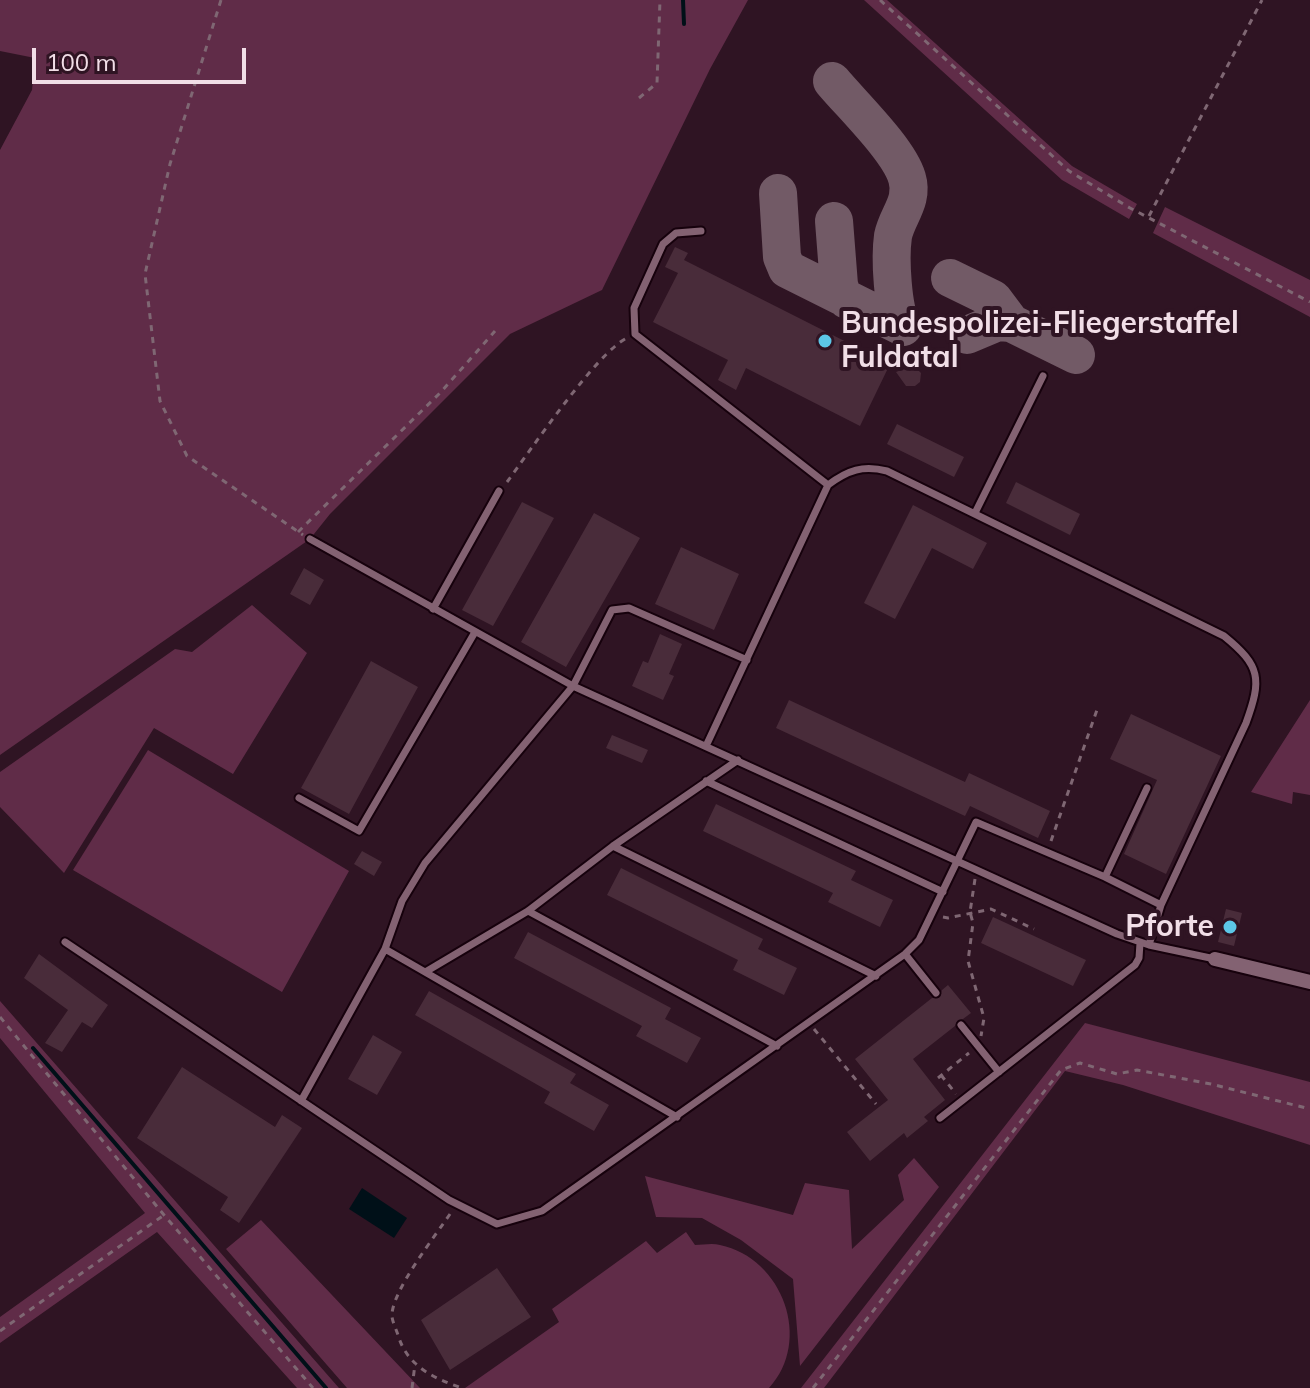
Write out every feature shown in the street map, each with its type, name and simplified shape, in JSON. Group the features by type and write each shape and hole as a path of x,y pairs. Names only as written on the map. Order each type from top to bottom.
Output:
{"street":[{"path":"1215,959 1310,982"}],"lane":[{"path":"701,231 676,233 663,244 634,308 635,334 828,485"},
{"path":"975,513 1043,376"},
{"path":"706,746 828,485 849,471 871,467 887,471 975,513 1224,636 1247,655 1255,670 1256,695 1246,723 1135,965 940,1118"},
{"path":"433,609 499,491"},
{"path":"310,539 573,686 957,863 1145,944 1215,959"},
{"path":"301,1101 385,949 402,901 425,863 573,686 612,610 629,608 747,660"},
{"path":"299,798 359,831 475,632"},
{"path":"427,971 528,911 613,846 738,760"},
{"path":"706,781 943,892"},
{"path":"1105,877 1147,788"},
{"path":"65,942 457,1204 497,1224 542,1211 905,954 919,940 976,822 1105,877 1161,905"},
{"path":"613,846 876,976"},
{"path":"528,911 777,1046"},
{"path":"385,949 677,1117"},
{"path":"905,954 936,993"},
{"path":"961,1025 999,1072"}],"path":[{"path":"221,0 170,164 145,274 160,401 187,456 310,539"},
{"path":"639,98 657,83 660,0"},
{"path":"880,0 1069,171 1130,208 1310,302"},
{"path":"1148,216 1262,0"},
{"path":"298,532 441,392 495,331"},
{"path":"499,491 595,367 618,342 635,334"},
{"path":"1047,852 1098,707"},
{"path":"962,1100 940,1076 977,1044 983,1033 984,1018 968,961 976,871"},
{"path":"932,913 948,918 991,909 1034,929"},
{"path":"0,1017 313,1388"},
{"path":"809,1024 876,1104"},
{"path":"813,1388 1061,1070 1080,1063 1117,1074 1137,1070 1211,1084 1310,1109"},
{"path":"457,1204 401,1286 392,1315 402,1350 415,1364 439,1380 462,1388"},
{"path":"0,1331 164,1215"},
{"path":"412,1388 415,1364"}],"shaded area":[{"path":"0,0 748,0 710,69 602,290 510,334 330,514 310,539 0,755 0,150 32,90 35,58 0,51"},
{"path":"864,0 887,0 1072,166 1137,204 1129,219 1062,180"},
{"path":"1165,207 1310,280 1310,317 1153,233"},
{"path":"252,605 307,653 233,774 154,728 64,873 0,807 0,772 175,649 192,652"},
{"path":"1310,700 1310,795 1293,792 1292,804 1251,792"},
{"path":"148,750 349,871 282,992 73,870"},
{"path":"0,1001 339,1388 297,1388 157,1232 0,1343 0,1317 145,1213 0,1038"},
{"path":"1085,1023 1310,1082 1310,1145 1123,1085 1065,1071 824,1388 801,1388"},
{"path":"914,1158 939,1187 800,1366 793,1279 741,1240 702,1218 656,1217 645,1176 793,1215 805,1183 849,1190 852,1249 904,1200 898,1175"},
{"path":"362,1188 407,1218 394,1238 349,1209"},
{"path":"261,1220 420,1388 347,1388 226,1249"},
{"path":"686,1232 695,1245 717,1244 742,1253 760,1266 775,1284 785,1304 789,1348 782,1369 769,1388 465,1388 559,1322 552,1309 646,1241 657,1253"}],"building":[{"path":"675,247 688,253 684,260 890,364 860,426 746,368 736,390 718,380 728,360 653,322 678,273 665,267"},
{"path":"909,367 921,373 920,382 915,386 906,386 896,372"},
{"path":"897,424 964,457 954,477 887,444"},
{"path":"1016,482 1080,514 1070,535 1006,503"},
{"path":"522,502 554,518 493,626 462,610"},
{"path":"913,505 987,543 973,569 932,548 895,619 864,603"},
{"path":"594,513 640,538 566,667 521,642"},
{"path":"681,547 739,574 714,630 655,604"},
{"path":"304,568 324,580 310,605 290,594"},
{"path":"660,634 682,644 669,674 674,676 663,700 632,686 643,661 648,663"},
{"path":"371,661 418,687 349,814 301,788"},
{"path":"789,700 965,782 969,773 1050,811 1038,838 970,806 965,816 776,728"},
{"path":"1131,714 1221,756 1166,874 1124,854 1157,780 1110,759"},
{"path":"612,735 648,750 642,763 606,748"},
{"path":"716,804 856,871 851,880 893,900 880,927 828,902 833,893 703,831"},
{"path":"362,851 382,862 374,876 354,864"},
{"path":"621,868 763,939 758,949 797,968 784,995 733,970 738,960 607,895"},
{"name":"Pforte","path":"1226,909 1242,913 1234,946 1218,942"},
{"path":"993,917 1086,960 1073,986 981,943"},
{"path":"528,932 671,1008 665,1019 701,1038 687,1063 636,1036 642,1026 514,958"},
{"path":"39,954 108,1005 92,1028 82,1022 62,1052 45,1043 68,1010 24,978"},
{"path":"948,985 971,1013 958,1020 955,1026 913,1059 945,1100 924,1117 928,1121 907,1138 904,1133 870,1161 847,1132 888,1100 855,1059 932,998 939,998"},
{"path":"429,991 576,1074 570,1083 609,1105 594,1131 544,1103 550,1092 415,1015"},
{"path":"373,1035 402,1052 377,1095 348,1079"},
{"path":"182,1067 275,1127 282,1115 302,1128 239,1223 220,1210 228,1197 137,1138"},
{"path":"497,1268 531,1317 450,1370 421,1320"}],"waterway":[{"path":"683,0 684,24"},
{"path":"33,1048 326,1388"}],"taxiway":[{"path":"832,81 885,141 907,178 907,201 893,236 892,257 894,296 903,327"},
{"path":"778,193 782,257 787,269 903,327"},
{"path":"834,221 839,285 847,300"},
{"path":"950,278 993,299 1011,323 1076,355"},
{"path":"967,335 998,322 1011,323"}],"place":[{"name":"Bundespolizei-Fliegerstaffel Fuldatal","path":"825,341"},
{"name":"Pforte","path":"1230,927"}]}
